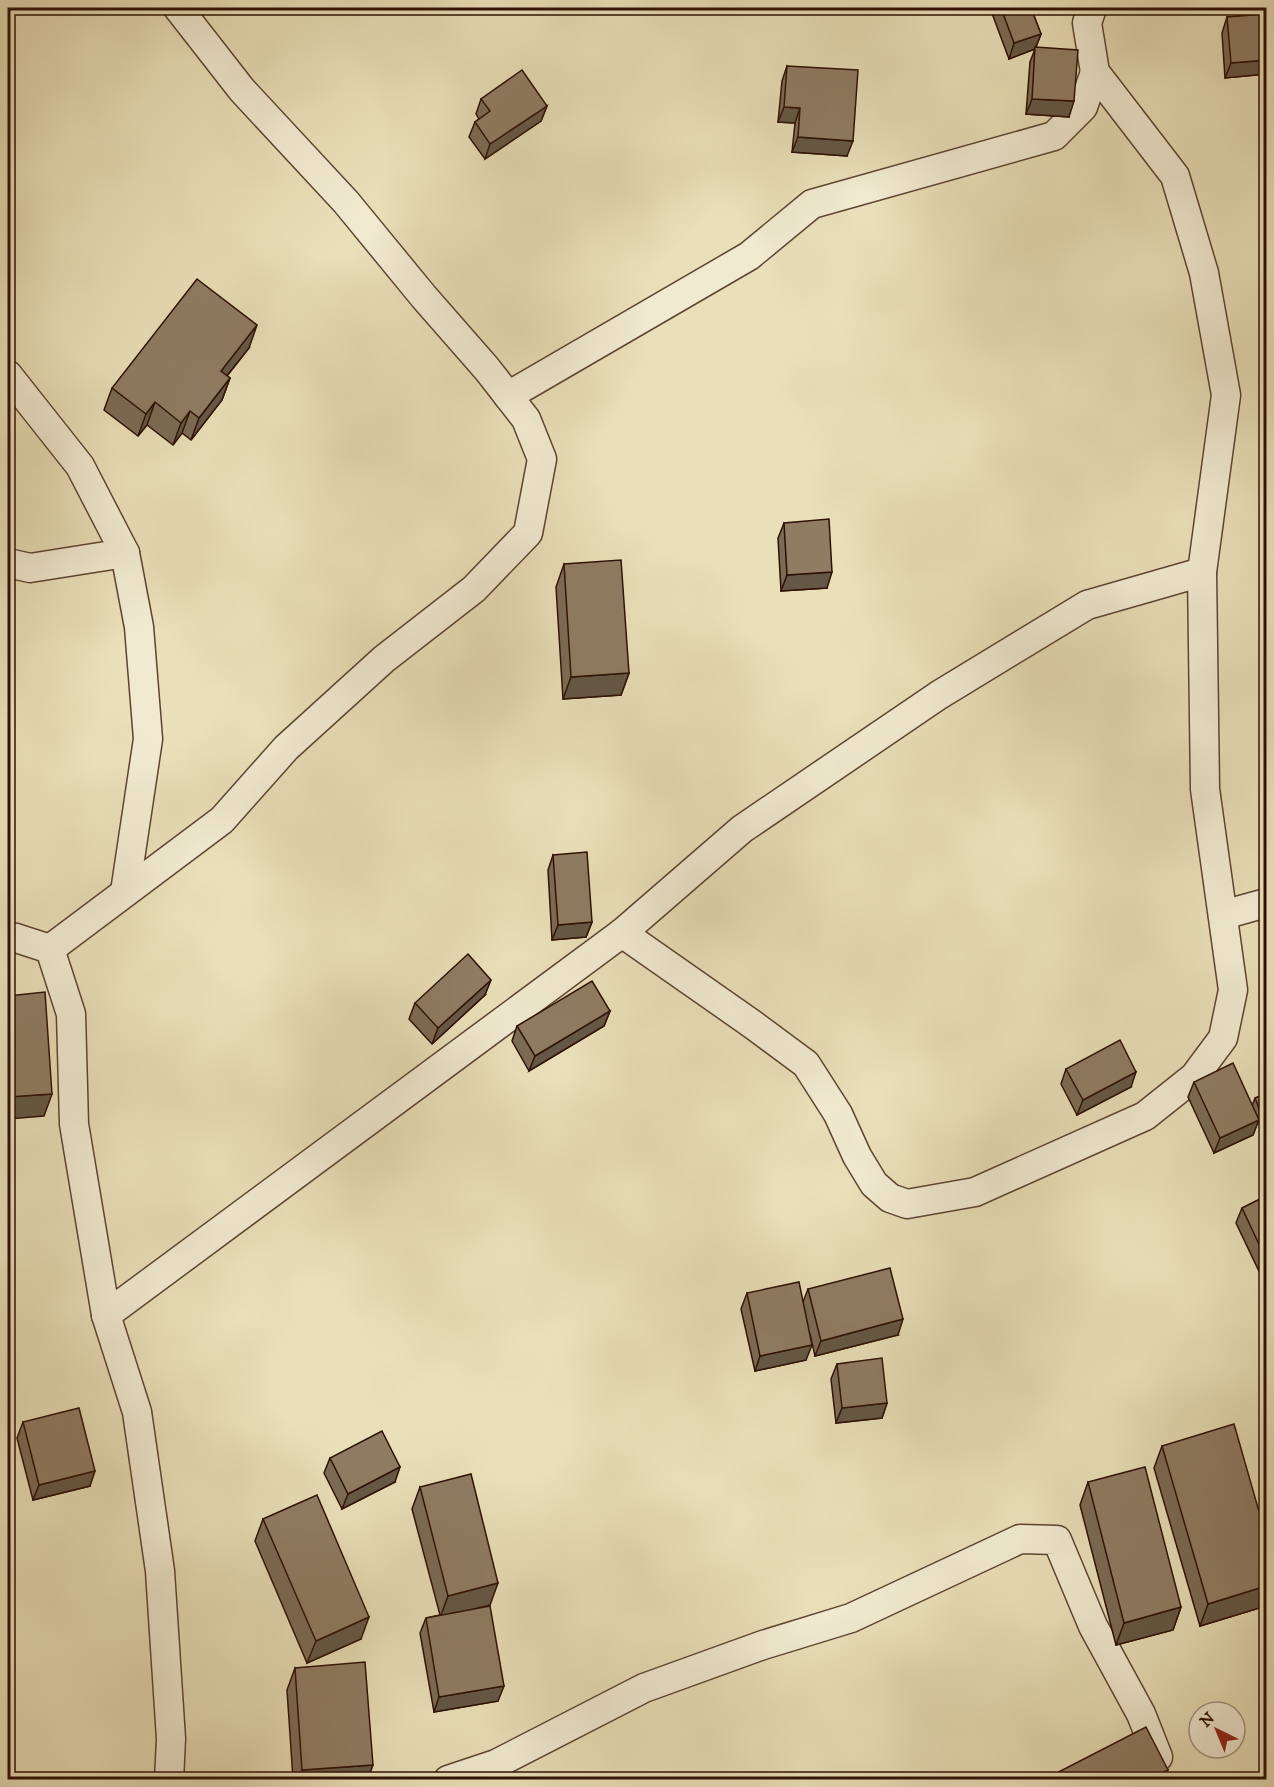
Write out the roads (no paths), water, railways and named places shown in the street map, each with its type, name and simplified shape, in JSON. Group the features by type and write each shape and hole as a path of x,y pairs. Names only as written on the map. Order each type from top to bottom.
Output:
{"street":[{"path":"50,949 222,820 286,748 384,659 474,589 528,533 542,459 526,419 508,396 346,202 243,90 178,8"},
{"path":"508,396 750,256 812,204 1054,136 1083,107 1095,72 1087,23 1092,8"},
{"path":"622,933 806,1064 838,1114 857,1156 874,1184 890,1198 907,1204 975,1192 1145,1116 1194,1077 1223,1038 1233,990 1205,789 1202,572 1226,395 1204,273 1175,176 1095,72"},
{"path":"8,375 80,466 125,553 139,627 148,739 124,892"},
{"path":"8,563 30,568 125,553"},
{"path":"106,1315 622,933 742,829 939,695 1087,605 1202,572"},
{"path":"1223,915 1266,903"},
{"path":"8,937 50,949"},
{"path":"50,949 71,1014 74,1124 106,1315 137,1412 160,1571 171,1739 169,1779"},
{"path":"448,1779 496,1764 644,1688 763,1645 851,1618 1020,1539 1057,1540 1093,1626 1141,1714 1158,1757"}]}
